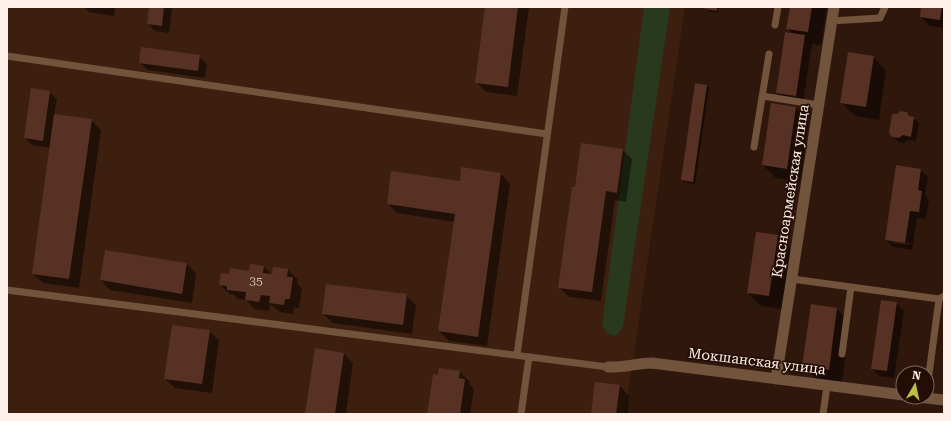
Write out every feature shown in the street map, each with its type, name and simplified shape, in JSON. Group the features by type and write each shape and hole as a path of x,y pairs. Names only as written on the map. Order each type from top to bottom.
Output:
{"street":[{"name":"Красноармейская улица","path":"776,379 834,7"},
{"name":"Мокшанская улица","path":"608,367 620,367 638,363 652,363 895,394"}],"lane":[{"path":"517,355 565,7"},
{"path":"775,25 778,7"},
{"path":"831,21 880,18 886,7"},
{"path":"754,147 769,54"},
{"path":"7,56 547,134"},
{"path":"762,96 818,105"},
{"path":"792,279 941,298 930,365"},
{"path":"842,354 851,287"},
{"path":"7,290 608,367"},
{"path":"521,414 529,357"},
{"path":"823,414 827,386"}],"shaded area":[{"path":"7,7 685,7 625,414 7,414"}],"green space":[{"path":"644,7 670,7 623,327 616,336 608,334 602,325"}],"building":[{"path":"149,7 164,7 162,26 147,24"},
{"path":"485,7 518,7 508,87 475,83"},
{"path":"705,7 717,7 717,11 705,9"},
{"path":"790,7 812,7 808,32 786,29"},
{"path":"921,7 942,7 940,20 920,17"},
{"path":"785,32 805,35 796,96 776,93"},
{"path":"141,47 200,55 198,71 139,63"},
{"path":"848,52 874,56 866,107 840,103"},
{"path":"695,83 707,85 693,182 681,180"},
{"path":"31,88 50,91 43,141 24,138"},
{"path":"771,103 796,107 787,169 762,165"},
{"path":"900,111 907,112 909,116 914,117 911,137 903,135 899,138 892,137 889,133 892,114 897,114"},
{"path":"54,114 92,119 69,279 32,274"},
{"path":"581,143 623,149 617,193 606,191 592,292 558,288 572,187 575,187"},
{"path":"896,165 921,169 918,190 922,191 919,212 910,211 905,243 885,240"},
{"path":"461,167 501,173 478,337 438,331 455,214 387,204 391,171 460,181"},
{"path":"756,232 778,235 769,296 747,293"},
{"path":"105,250 187,263 182,294 100,280"},
{"path":"250,264 264,266 263,273 272,274 273,267 288,269 287,277 293,277 290,299 285,299 284,305 269,303 270,296 261,295 259,302 245,300 246,292 227,290 227,286 219,285 221,273 229,274 230,268 249,271"},
{"path":"326,284 407,294 403,325 322,314"},
{"path":"881,300 897,302 887,371 871,369"},
{"path":"811,304 837,308 829,370 802,366"},
{"path":"172,325 210,330 202,384 164,379"},
{"path":"315,348 344,353 335,414 305,414"},
{"path":"439,368 460,371 459,378 465,379 460,414 427,414 433,374 438,375"},
{"path":"595,382 620,385 616,414 591,414"}]}
